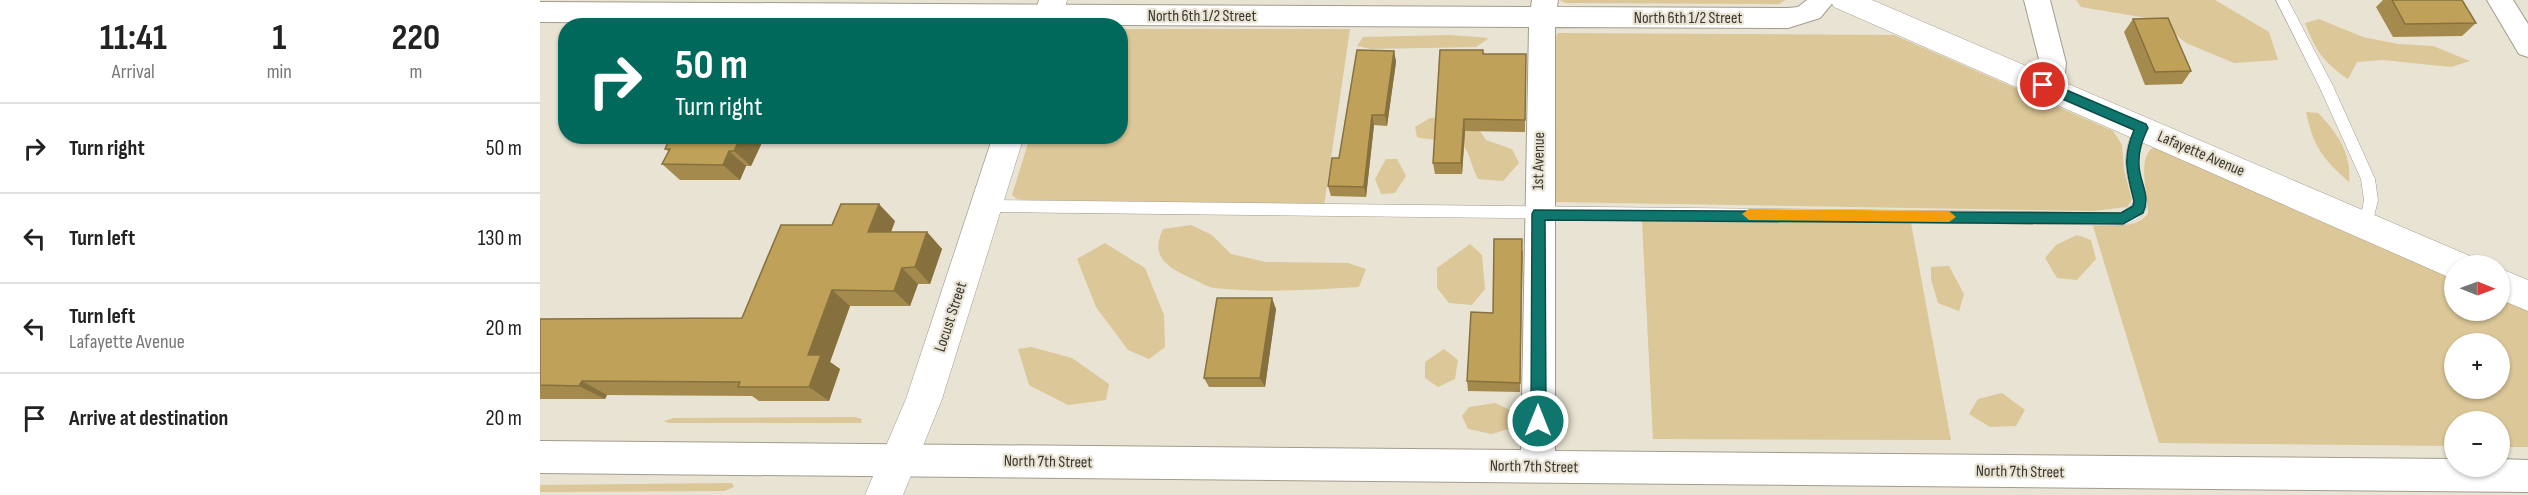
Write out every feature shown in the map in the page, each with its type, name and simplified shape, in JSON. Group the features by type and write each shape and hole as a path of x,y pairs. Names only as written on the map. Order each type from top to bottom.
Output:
{"street":[{"name":"North 6th 1/2 Street","path":"540,12 1049,14 1544,9 1788,18 1804,16 1814,11 1822,0"},
{"name":"Lafayette Avenue","path":"1844,0 2444,260"},
{"path":"2037,0 2053,63 2051,73 2043,85"},
{"path":"2500,0 2528,47"},
{"name":"1st Avenue","path":"1538,467 1539,214 1544,9"},
{"name":"Locust Street","path":"884,495 924,399 1006,144"},
{"path":"2510,288 2528,296"},
{"name":"North 7th Street","path":"540,457 1538,467 1709,482 2527,478"}],"lane":[{"path":"2282,0 2322,78 2368,179 2371,200 2366,225"},
{"path":"986,206 2123,219 2138,209 2141,201 2132,168 2133,148 2141,128"}],"shaded area":[{"path":"1560,0 1785,0 1779,4 1565,3"},
{"path":"2076,0 2215,0 2269,32 2278,60 2234,63 2186,43 2158,20 2081,7"},
{"path":"2319,19 2363,37 2398,44 2433,46 2470,61 2451,67 2383,60 2357,62 2348,79 2326,61 2313,41 2305,23"},
{"path":"1128,29 1350,29 1324,206 1032,201 1017,199 1012,195 1028,144 1128,144"},
{"path":"1558,33 1894,35 2113,131 2122,145 2124,170 2132,200 2127,207 2093,211 1555,202 1552,199 1552,44"},
{"path":"1451,35 1489,38 1476,47 1371,49 1357,46 1363,37"},
{"path":"2306,112 2318,113 2342,144 2348,162 2349,182 2320,151"},
{"path":"1451,116 1474,122 1486,140 1512,149 1519,163 1503,181 1478,179 1467,151 1458,143 1417,137 1415,127 1430,118"},
{"path":"2155,147 2444,275 2444,321 2510,321 2510,303 2528,311 2528,447 2510,447 2510,411 2444,411 2444,446 2159,443 2093,226 2129,225 2148,214 2144,178 2149,151"},
{"path":"1386,159 1397,159 1406,176 1395,193 1381,194 1375,179"},
{"path":"1642,221 1911,223 1951,440 1653,439"},
{"path":"1191,225 1212,235 1231,254 1266,262 1348,263 1366,269 1359,287 1269,291 1211,287 1176,271 1160,255 1159,239 1163,229"},
{"path":"2077,235 2091,240 2096,259 2077,280 2057,278 2045,258 2056,245"},
{"path":"1105,243 1145,268 1164,315 1165,347 1149,359 1128,350 1096,307 1077,259"},
{"path":"1470,244 1482,255 1485,289 1472,305 1449,303 1437,288 1437,268"},
{"path":"1949,266 1964,294 1959,311 1938,303 1931,279 1931,267"},
{"path":"1031,347 1072,358 1109,384 1106,400 1068,405 1029,385 1018,349"},
{"path":"1444,349 1458,360 1455,379 1438,387 1425,378 1425,362"},
{"path":"2002,393 2025,410 2016,426 1990,427 1969,414 1978,399"},
{"path":"1495,403 1517,413 1515,427 1492,434 1468,429 1462,416 1469,407"},
{"path":"855,417 862,419 861,423 668,423 664,421 674,418"},
{"path":"732,483 734,487 724,491 540,492 540,485"}],"building":[{"path":"2392,0 2462,0 2476,23 2405,24"},
{"path":"2168,18 2191,71 2155,72 2133,19"},
{"path":"1357,50 1394,51 1385,115 1372,115 1364,187 1328,186 1332,158 1339,158"},
{"path":"1440,50 1483,50 1483,54 1526,54 1525,120 1464,119 1461,163 1433,163"},
{"path":"667,144 737,144 734,151 729,151 723,165 662,164 670,149 665,149"},
{"path":"841,204 879,204 868,232 927,232 915,267 902,268 894,291 832,290 808,355 821,355 809,387 738,387 740,382 582,381 579,386 540,385 540,319 742,318 781,225 832,225"},
{"path":"1494,239 1522,239 1520,383 1467,381 1471,312 1493,313"},
{"path":"1217,298 1272,298 1260,378 1204,378"}],"slow traffic":[{"path":"1749,214 1949,217"}],"route":[{"path":"1538,421 1539,214 1764,214 2123,219 2138,209 2141,201 2132,168 2133,148 2141,128 2043,85"}]}
